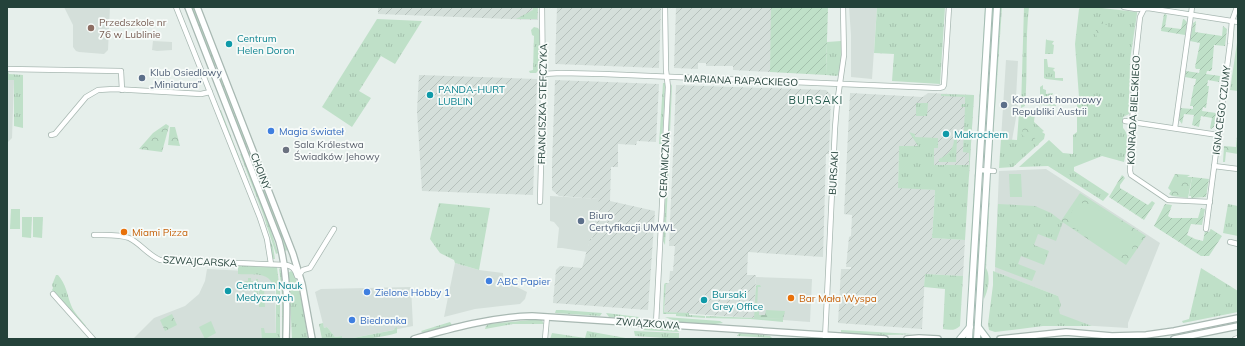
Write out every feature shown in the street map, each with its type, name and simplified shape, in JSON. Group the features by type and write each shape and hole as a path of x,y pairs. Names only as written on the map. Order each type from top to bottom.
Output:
{"main road":[{"path":"969,339 989,7"},
{"path":"977,339 990,171 997,7"},
{"path":"960,339 970,326"},
{"path":"978,327 987,339"}],"street":[{"path":"176,7 260,218 267,239 271,264"},
{"name":"CHOINY","path":"188,7 281,248 287,294 286,339"},
{"name":"CHOINY","path":"197,7 299,275 312,339"},
{"name":"FRANCISZKA STEFCZYKA","path":"540,202 543,74 542,7"},
{"name":"CERAMICZNA","path":"656,324 668,76 666,70 665,7"},
{"name":"BURSAKI","path":"825,337 835,128 844,55 843,7"},
{"name":"MARIANA RAPACKIEGO","path":"543,74 582,73 668,76 939,88 943,87 944,85 949,7"},
{"path":"1124,7 1136,9 1145,8 1238,22"},
{"path":"1175,128 1192,7"},
{"name":"IGNACEGO CZUMY","path":"1237,7 1232,22 1214,166 1238,169"},
{"name":"KONRADA BIELSKIEGO","path":"1145,8 1140,17 1134,63 1130,171 1133,178 1168,200 1210,202"},
{"path":"7,69 121,71 122,90"},
{"path":"51,135 55,134 89,94 101,89 200,94 210,92"},
{"path":"1125,121 1218,135"},
{"path":"1206,229 1214,166"},
{"path":"980,170 990,171"},
{"path":"299,275 302,271 310,268 334,229"},
{"name":"SZWAJCARSKA","path":"94,235 121,236 130,239 154,258 160,260 284,264 306,269"},
{"path":"1230,242 1238,244"},
{"path":"285,272 295,267 302,284"},
{"path":"53,294 93,339"},
{"name":"ZWIĄZKOWA","path":"414,339 494,320 523,316 656,324 825,337 885,339"},
{"path":"544,339 547,317"},
{"path":"1000,339 1066,332 1130,336 1174,331 1238,318"},
{"path":"1174,331 1174,339 1238,326"},
{"path":"907,339 938,339"}],"shaded area":[{"name":"Przedszkole nr 76 w Lublinie","path":"64,7 110,7 108,50 104,54 76,51 73,47 73,25"},
{"path":"378,7 538,7 538,20 378,14"},
{"path":"557,7 661,7 659,68 555,64"},
{"path":"676,7 772,7 770,72 733,70 733,66 706,66 706,63 698,63 698,69 674,68"},
{"path":"849,7 877,7 872,79 851,77"},
{"path":"153,41 172,42 172,50 152,50"},
{"path":"1006,60 1018,61 1016,98 1018,107 1012,140 1001,139"},
{"path":"419,75 537,79 533,195 422,191 417,111"},
{"path":"7,80 14,80 12,138 7,143"},
{"path":"555,80 659,84 656,142 637,141 636,145 618,144 618,167 611,167 610,201 655,211 648,310 553,303 556,270 560,266 582,268 590,239 592,239 599,199 559,196 552,190"},
{"path":"676,85 826,90 831,95 829,154 826,154 823,257 748,252 747,275 756,275 754,318 664,312 666,283 669,283 670,271 673,271 675,246 669,246"},
{"path":"850,93 923,97 928,93 974,95 969,177 939,176 918,146 899,147 898,187 935,190 932,238 965,240 963,276 925,274 922,329 838,323 841,269 851,269 851,267 846,267 849,237 851,236 852,215 844,214"},
{"path":"1046,169 1160,243 1128,323 1128,328 1078,325 1050,314 1058,296 995,272 999,171"},
{"path":"550,196 600,199 592,239 590,239 587,252 557,248 559,228 554,222 550,221"},
{"path":"455,263 479,270 503,273 503,280 527,292 525,299 520,304 475,309 444,317"},
{"path":"207,269 268,272 275,285 276,339 133,339 154,318 185,306 199,294 205,281"},
{"path":"756,277 812,279 810,322 754,318"},
{"path":"411,287 413,326 348,339 342,339 342,336 335,337 327,327 324,328 315,292 321,289"}],"green space":[{"path":"191,7 194,7 217,65 214,67"},
{"path":"533,7 538,7 537,19 516,19 533,10"},
{"path":"771,7 828,7 826,75 770,72"},
{"path":"877,7 945,7 940,84 892,81 894,54 874,53"},
{"path":"985,7 971,260 968,285"},
{"path":"992,7 994,7 985,166 984,164"},
{"path":"1000,7 1002,7 991,168 990,166"},
{"path":"1024,7 1029,7 1025,106 1021,108"},
{"path":"1081,7 1137,12 1130,60 1129,114 1123,117 1123,128 1127,135 1127,149 1124,162 1102,156 1074,167 1074,171 1109,194 1103,201 1048,166 1019,167 1049,140 1063,153 1073,154 1073,135 1077,132 1077,98 1079,97 1075,44 1079,9"},
{"path":"1164,14 1167,15 1165,27 1181,29 1183,19 1187,22 1185,35 1161,31"},
{"path":"377,19 422,21 395,64 381,56 359,91 371,98 352,127 322,107"},
{"path":"1098,21 1103,21 1103,25 1108,25 1107,37 1097,37 1096,29"},
{"path":"1196,21 1195,32 1222,36 1223,26 1227,29 1225,46 1214,45 1212,69 1211,71 1207,71 1206,74 1220,76 1219,82 1208,80 1207,86 1209,86 1206,108 1203,107 1202,111 1216,113 1215,126 1211,129 1212,118 1201,116 1199,127 1192,125 1194,115 1184,114 1182,124 1179,120 1180,108 1193,109 1193,106 1190,106 1196,79 1185,77 1186,71 1199,73 1200,69 1196,69 1195,67 1200,43 1190,41 1193,23"},
{"path":"534,27 538,28 541,32 540,69 536,73 530,73 529,71 533,70 534,36 532,35 531,30"},
{"path":"1238,36 1238,91 1230,90"},
{"path":"1046,39 1054,41 1052,44 1054,45 1053,54 1045,54"},
{"path":"841,41 842,57 838,75 826,75 827,42"},
{"path":"1044,59 1047,59 1048,67 1055,68 1053,70 1055,72 1055,78 1063,78 1063,81 1044,78"},
{"path":"7,71 9,74 23,75 23,128 14,126 14,80 7,80"},
{"path":"220,71 249,148 246,149 216,73"},
{"path":"663,83 665,83 665,86 662,144 659,144"},
{"path":"671,84 672,86 668,181 666,178"},
{"path":"1043,85 1043,89 1046,90 1046,94 1053,93 1051,98 1053,100 1051,100 1052,104 1056,104 1056,106 1040,105 1040,87"},
{"path":"941,94 974,95 965,240 932,238 935,190 898,188 899,146 918,146 909,132 915,134 915,137 938,138 938,148 934,148 934,165 969,165 969,153 963,152 965,107 961,107 962,104 965,104 965,97 941,96"},
{"path":"916,103 928,103 927,116 916,116"},
{"path":"219,110 221,110 259,209 273,247 275,259 272,259 267,234"},
{"path":"1025,110 1043,111 1043,113 1035,113 1034,122 1044,131 1042,132 1045,134 1044,139 1013,167 999,168 1001,139 1017,140 1019,113"},
{"path":"166,124 169,126 162,152 139,149 153,133"},
{"path":"1023,125 1026,126 1039,144 1037,146 1022,135"},
{"path":"1238,125 1238,154 1226,152 1225,162 1223,162 1224,146 1236,147"},
{"path":"170,127 175,127 180,146 168,145"},
{"path":"954,139 957,139 956,162 939,162 939,159 948,154 952,149"},
{"path":"250,151 288,250 284,251 247,152"},
{"path":"240,154 242,154 265,212 278,253 276,254 263,214"},
{"path":"1009,174 1021,174 1022,197 1010,197"},
{"path":"1175,174 1190,175 1187,177 1192,177 1188,198 1172,196 1169,194 1171,191 1168,188"},
{"path":"991,175 986,268 989,279 987,292 984,299 983,288"},
{"path":"1122,175 1125,178 1120,185 1120,188 1148,205 1152,201 1155,203 1144,220 1109,197"},
{"path":"1192,177 1209,179 1206,197 1191,198 1191,196 1189,196"},
{"path":"668,186 665,245 663,241 666,189"},
{"path":"1080,193 1146,236 1126,265 1061,221"},
{"path":"439,203 490,208 479,270 455,263 454,260 440,253 430,239"},
{"path":"1081,203 1089,204 1130,230 1135,237 1132,249 1124,255 1114,253 1073,227 1070,216 1072,210"},
{"path":"998,204 1035,206 1051,213 1063,222 1056,241 1038,234 1034,245 1049,251 1044,265 1021,256 1018,264 1036,271 1032,281 995,267"},
{"path":"1165,204 1172,205 1168,216 1171,218 1198,218 1201,208 1205,209 1202,225 1191,224 1187,235 1203,241 1205,231 1209,232 1211,229 1222,236 1209,256 1201,256 1154,226"},
{"path":"1228,204 1238,206 1238,236 1223,233"},
{"path":"11,209 20,209 20,229 10,229"},
{"path":"981,216 977,292 976,294 976,261"},
{"path":"22,217 32,217 31,238 22,237"},
{"path":"33,217 43,217 42,238 33,237"},
{"path":"239,265 277,267 280,292 280,339 262,339 261,328 264,328 265,333 276,333 276,286 273,286 268,278 263,276 238,274"},
{"path":"279,268 282,273 284,290 284,339 282,339 282,294"},
{"path":"1201,268 1238,291 1238,312 1183,323 1182,321 1189,319"},
{"path":"291,271 297,282 308,339 292,339 288,273"},
{"path":"993,271 1058,296 1061,305 1059,310 1060,314 1092,326 1043,326 995,332 989,330 988,324 993,285"},
{"path":"925,274 963,276 960,326 958,328 952,330 943,329 945,289 924,287"},
{"path":"56,275 58,275 63,282 72,308 86,326 85,327 52,290 52,285"},
{"path":"248,278 251,278 251,281 256,281 256,279 258,279 258,295 244,281 248,281"},
{"path":"665,283 669,284 666,284 664,312 689,313 689,315 705,316 705,318 676,316 676,314 663,314"},
{"path":"757,285 760,285 761,287 758,287 757,311 759,312 759,315 765,315 766,310 785,311 783,319 754,318"},
{"path":"259,288 264,288 265,307 259,307"},
{"path":"556,310 602,313 600,316 555,313"},
{"path":"606,313 639,317 640,319 609,317"},
{"path":"172,314 177,325 165,331 160,320"},
{"path":"706,316 783,319 783,322 750,319 706,318"},
{"path":"665,317 720,321 723,323 694,324"},
{"path":"542,320 544,324 513,324 485,329 489,324"},
{"path":"211,321 216,333 205,339 199,327"},
{"path":"450,322 452,325 423,333 421,331"},
{"path":"323,323 324,328 327,327 335,337 342,336 342,339 322,339 319,324"},
{"path":"641,326 677,329 679,332 641,330"},
{"path":"397,327 397,333 391,335 373,338 348,339 394,330"},
{"path":"841,330 913,334 886,335 841,333"},
{"path":"587,331 631,339 550,339 552,333 585,338"},
{"path":"634,331 679,333 679,339 635,336"},
{"path":"739,333 757,334 770,336 772,338 737,336"}],"place":[{"name":"Przedszkole nr 76 w Lublinie","path":"91,28"},
{"name":"Centrum Helen Doron","path":"229,44"},
{"name":"Klub Osiedlowy „Miniatura”","path":"142,78"},
{"name":"PANDA-HURT LUBLIN","path":"430,95"},
{"name":"Konsulat honorowy Republiki Austrii","path":"1004,105"},
{"name":"Magia świateł","path":"271,131"},
{"name":"Makrochem","path":"946,134"},
{"name":"Sala Królestwa Świadków Jehowy","path":"286,150"},
{"name":"Biuro Certyfikacji UMWL","path":"581,221"},
{"name":"Miami Pizza","path":"124,232"},
{"name":"ABC Papier","path":"489,281"},
{"name":"Centrum Nauk Medycznych","path":"228,291"},
{"name":"Zielone Hobby 1","path":"367,292"},
{"name":"Bar Mała Wyspa","path":"791,298"},
{"name":"Bursaki Grey Office","path":"704,300"},
{"name":"Biedronka","path":"352,320"}],"district":[{"name":"BURSAKI","path":"816,100"}]}
